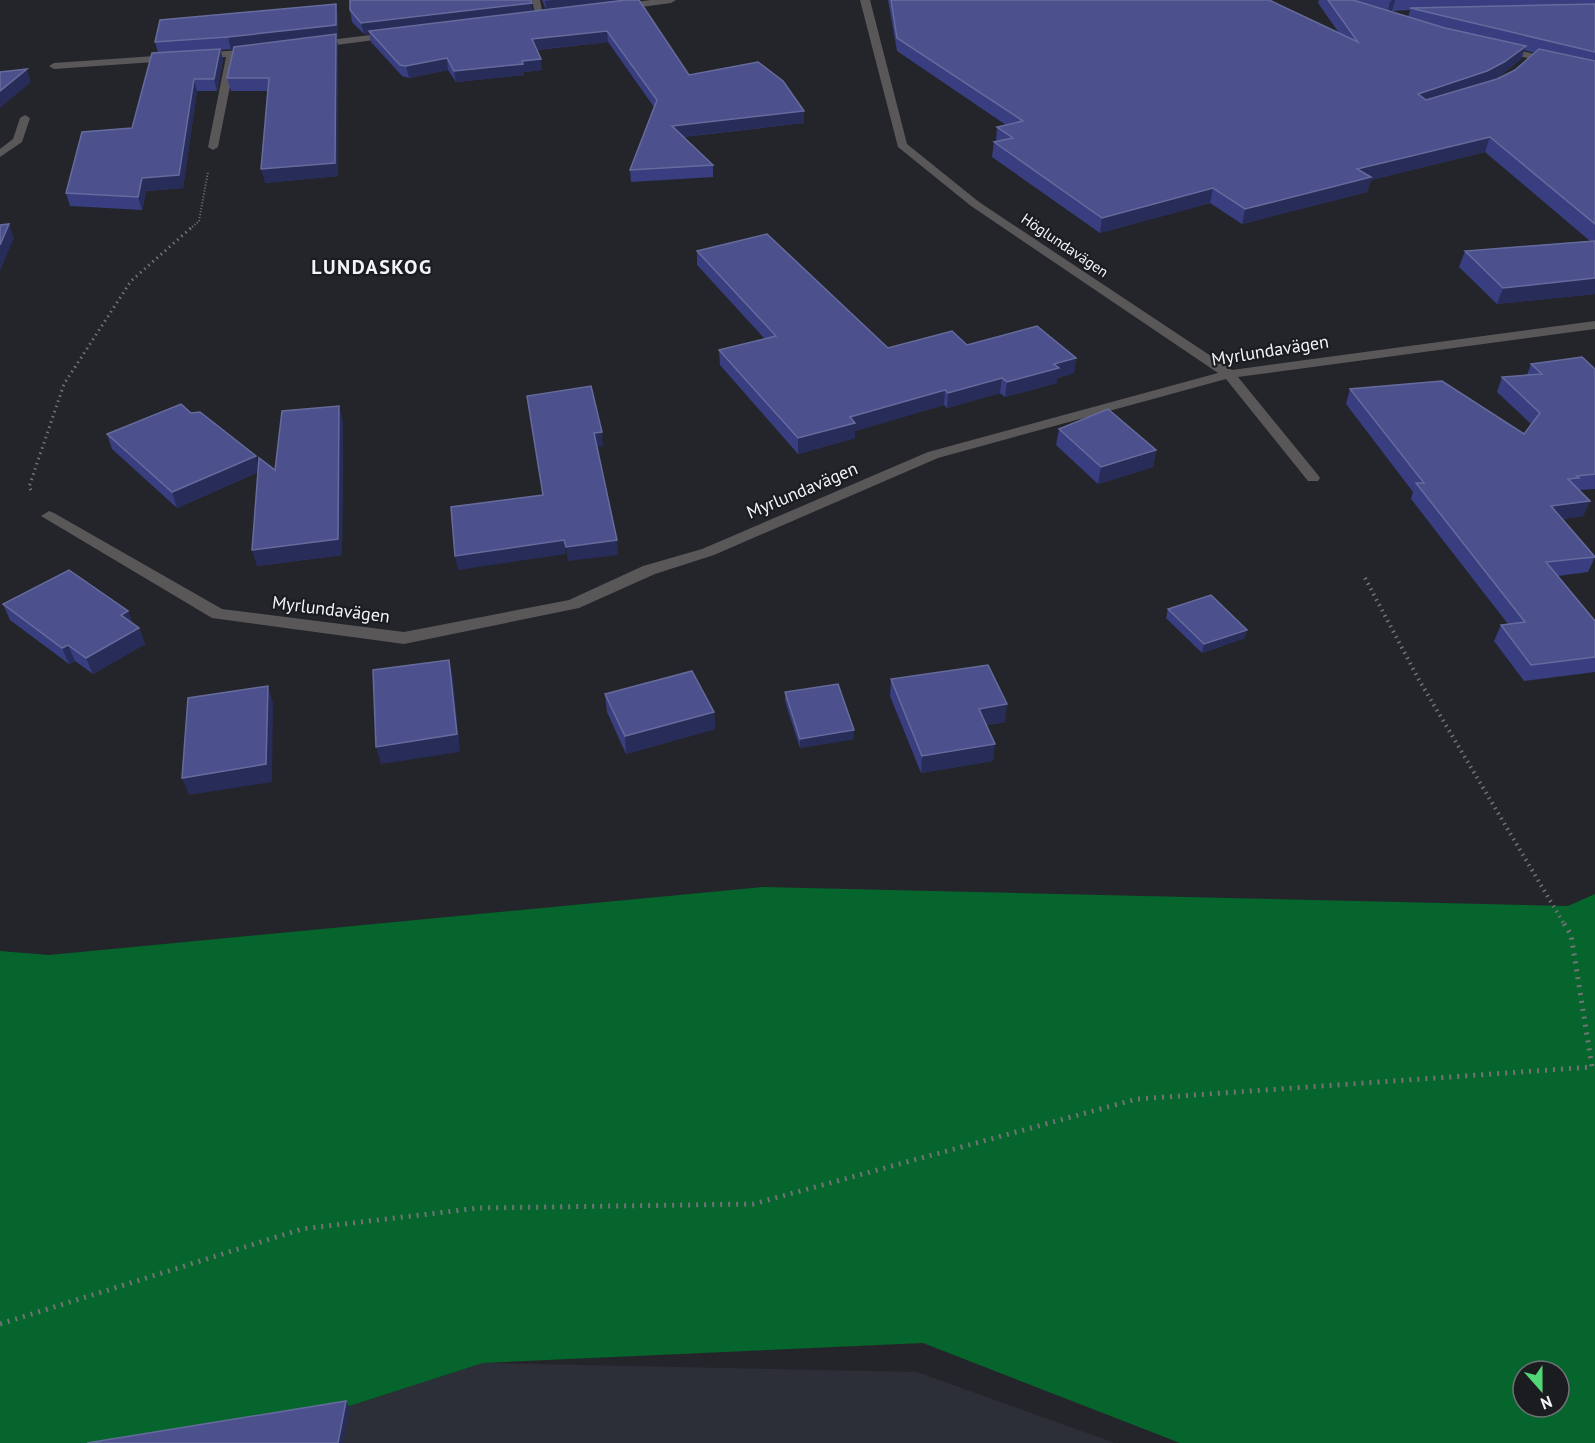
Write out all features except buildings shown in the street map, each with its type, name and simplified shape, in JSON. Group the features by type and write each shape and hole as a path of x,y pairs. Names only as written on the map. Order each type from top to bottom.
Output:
{"street":[{"path":"536,0 541,18"},
{"path":"612,8 671,0"},
{"name":"Höglundavägen","path":"865,0 902,145 975,204 1229,374 1313,478"},
{"path":"529,20 552,17"},
{"path":"306,46 410,34"},
{"path":"1488,47 1595,71"},
{"path":"54,66 263,51"},
{"path":"213,147 231,55"},
{"path":"0,154 18,140 25,118"},
{"name":"Myrlundavägen","path":"49,516 218,614 404,638 573,604 649,570 708,552 933,454 1229,374 1595,325"}],"path":[{"path":"49,516 29,487 64,384 131,281 199,221 213,147"},
{"path":"0,1324 302,1229 479,1208 753,1204 1137,1099 1592,1067 1571,935 1419,680 1365,578"}],"shaded area":[{"path":"483,1363 917,1372 1115,1443 235,1443"}],"green space":[{"path":"763,887 1568,906 1595,894 1595,1443 1180,1443 923,1343 483,1363 235,1443 0,1443 0,951 49,955"}],"district":[{"name":"LUNDASKOG","path":"372,267"}]}
